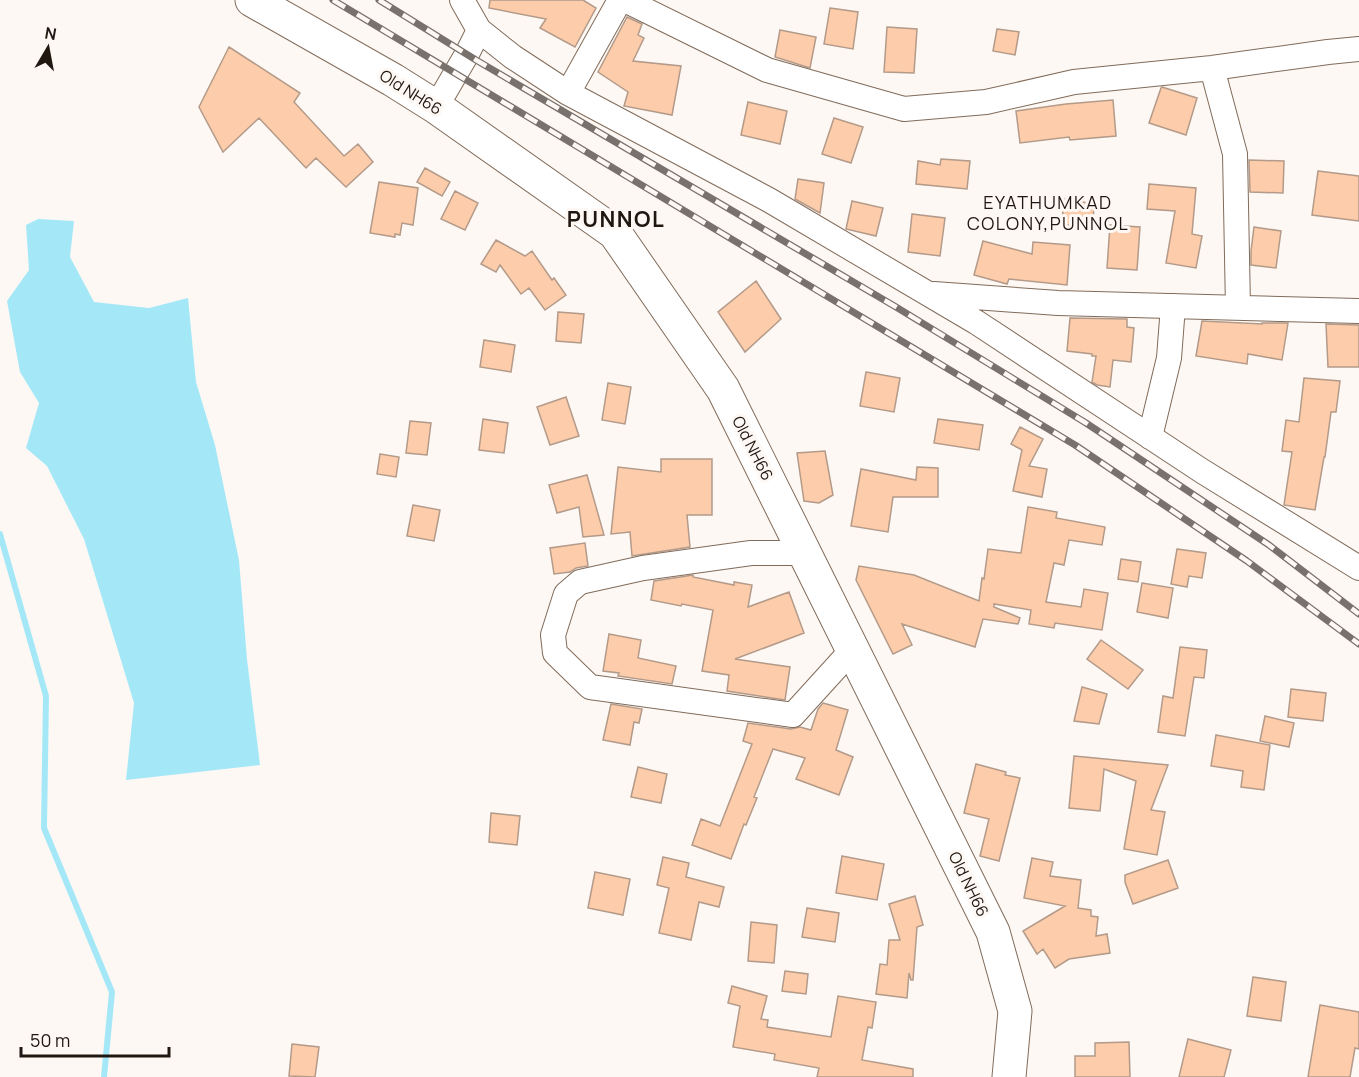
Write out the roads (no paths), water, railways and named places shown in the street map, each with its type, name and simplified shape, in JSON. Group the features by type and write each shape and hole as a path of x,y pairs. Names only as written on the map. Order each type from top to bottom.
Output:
{"main road":[{"name":"Old NH66","path":"252,0 436,107 615,233 723,389 993,932 1015,1011 1009,1077"}],"street":[{"path":"462,0 479,30 513,57 568,93 769,201 976,322 1202,471 1359,568"},
{"path":"568,93 620,0"},
{"path":"626,0 767,70 904,109 986,102 1074,82 1212,68 1359,49"},
{"path":"436,107 479,30"},
{"path":"1212,68 1235,154 1238,308"},
{"path":"928,294 1058,303 1359,311"},
{"path":"1150,437 1169,358 1173,306"},
{"path":"806,553 751,553 643,568 580,582 566,594 553,635 555,653 590,687 793,715 852,650"}],"water":[{"path":"38,219 74,221 70,257 94,302 149,308 188,298 196,382 215,445 239,560 247,659 260,765 126,780 134,703 84,539 47,466 26,448 39,403 20,372 7,301 29,270 26,225"}],"waterway":[{"path":"0,534 46,696 44,828 112,992 104,1077"}],"railway":[{"path":"333,0 1075,445 1247,561 1359,644"},
{"path":"379,0 476,60 896,307 1086,423 1269,545 1359,614"}],"district":[{"name":"EYATHUMKAD COLONY,PUNNOL","path":"1048,212"},
{"name":"PUNNOL","path":"616,219"}]}
